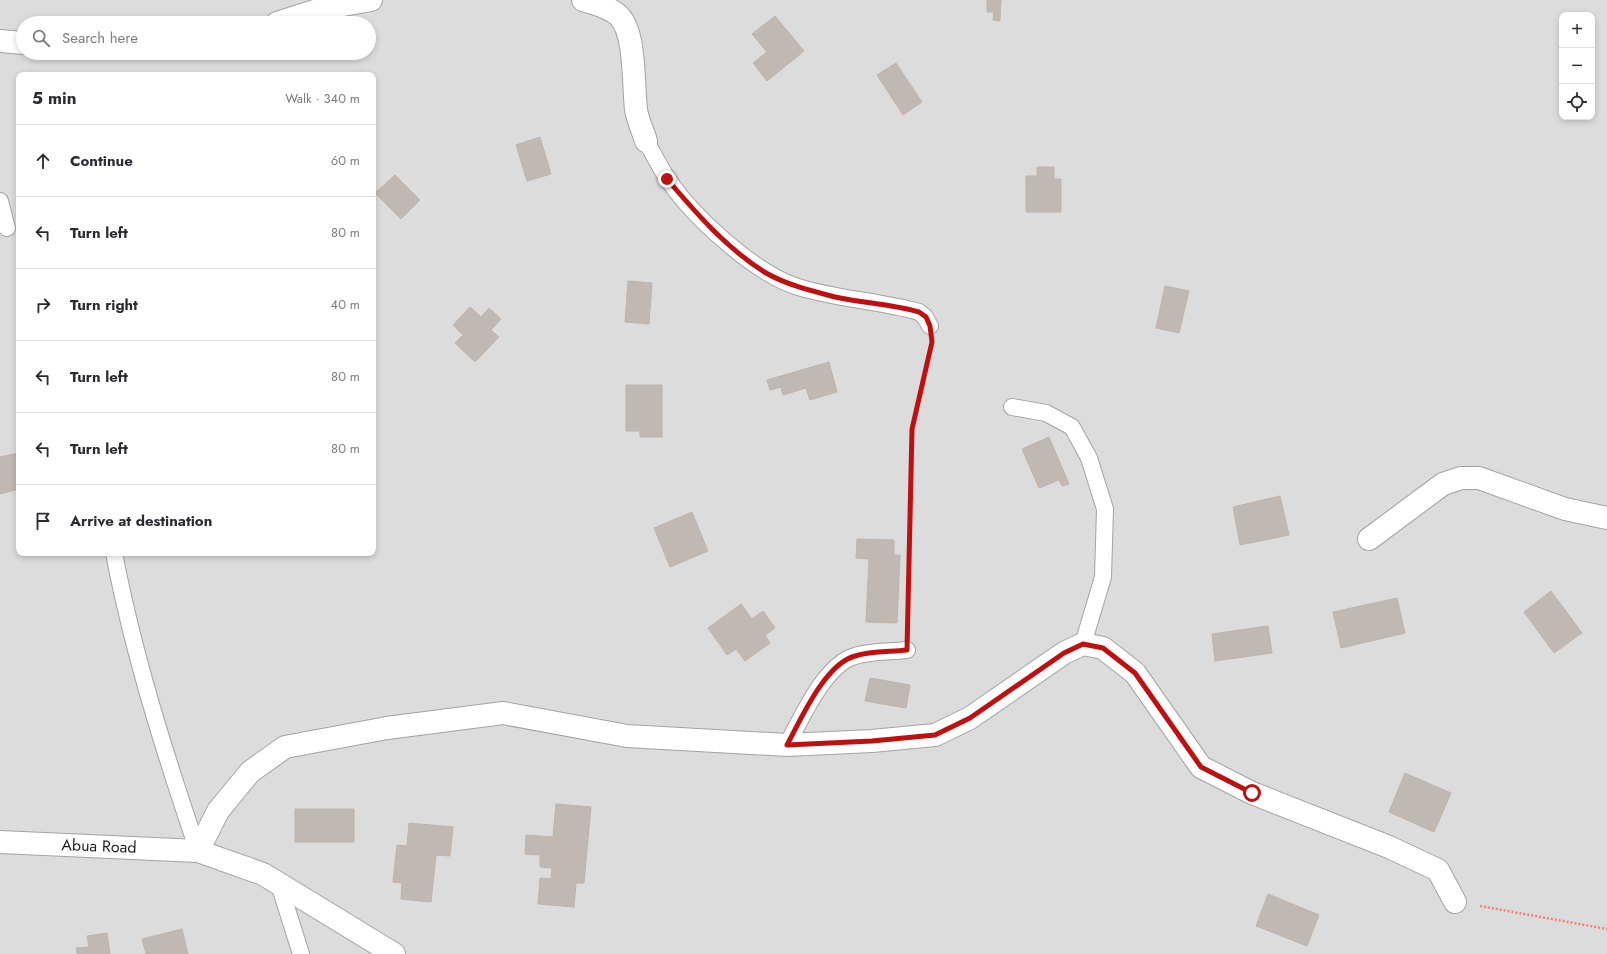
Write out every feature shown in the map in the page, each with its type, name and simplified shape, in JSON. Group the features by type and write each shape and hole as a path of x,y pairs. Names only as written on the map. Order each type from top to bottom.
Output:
{"street":[{"path":"299,16 321,9 371,0"},
{"path":"583,0 610,9 620,17 629,38 634,64 636,110 646,141"},
{"path":"0,41 16,42"},
{"path":"1369,539 1443,484 1461,478 1479,478 1565,509 1607,518"},
{"path":"198,851 218,811 250,772 285,747 387,728 503,713 627,736 787,745 872,741 935,735 970,718 1064,653 1083,644 1103,648 1135,673 1201,767 1252,793 1389,846 1438,870 1455,902"},
{"name":"Abua Road","path":"0,842 198,851 263,874 394,954"}],"lane":[{"path":"646,141 667,179 701,219 735,250 766,272 796,286 836,297 919,312 926,317 930,326"},
{"path":"0,201 7,228"},
{"path":"1012,407 1046,414 1072,427 1089,458 1105,510 1103,577 1083,644"},
{"path":"115,556 120,585 168,761 198,851"},
{"path":"787,745 817,690 834,669 854,656 907,650"},
{"path":"279,884 301,954"}],"path":[{"path":"907,650 912,429 932,342 930,326"},
{"path":"1455,902 1607,929"}],"shaded area":[{"path":"0,0 1607,0 1607,954 0,954"}],"building":[{"path":"987,0 1001,0 1000,21 993,20 994,12 987,12"},
{"path":"775,16 804,51 767,81 753,63 767,52 752,34"},
{"path":"896,63 922,102 903,115 877,75"},
{"path":"540,137 551,174 527,181 516,145"},
{"path":"1037,167 1054,167 1054,179 1061,179 1061,212 1026,212 1026,176 1037,176"},
{"path":"395,175 420,200 401,219 376,194 376,192"},
{"path":"628,281 652,283 649,324 625,322"},
{"path":"1165,286 1189,291 1179,333 1156,328"},
{"path":"470,307 481,317 489,308 501,319 491,330 499,337 475,362 455,343 463,335 453,325"},
{"path":"829,362 837,392 810,400 806,388 783,395 781,387 770,390 767,380"},
{"path":"626,385 662,385 662,437 640,437 640,431 626,431"},
{"path":"1049,437 1069,484 1062,486 1059,480 1039,488 1022,449"},
{"path":"16,454 16,490 0,494 0,457"},
{"path":"1280,496 1289,535 1240,545 1233,507"},
{"path":"692,512 708,551 670,567 654,528"},
{"path":"857,539 894,540 894,555 900,555 897,623 866,622 869,559 856,558"},
{"path":"1551,591 1582,633 1554,653 1524,612"},
{"path":"1397,598 1405,633 1341,648 1333,612"},
{"path":"741,604 752,619 763,611 775,628 765,635 770,643 745,661 736,649 727,655 708,628"},
{"path":"1268,626 1272,653 1215,661 1212,634"},
{"path":"870,678 910,685 906,708 865,701"},
{"path":"1405,773 1451,793 1434,832 1389,812"},
{"path":"556,804 591,807 584,883 576,883 574,907 538,904 540,878 551,879 552,868 540,867 540,855 525,854 526,835 553,837"},
{"path":"295,809 354,809 354,842 295,842"},
{"path":"409,823 453,827 450,856 436,855 431,902 401,899 402,883 393,882 397,845 407,846"},
{"path":"1268,894 1319,915 1307,946 1256,926"},
{"path":"182,929 188,954 146,954 142,939"},
{"path":"107,933 110,954 77,954 76,948 89,947 87,936"}],"route":[{"path":"667,179 701,219 735,250 766,272 796,286 836,297 919,312 926,317 930,326 932,342 912,429 907,650 854,656 834,669 817,690 787,745 872,741 935,735 970,718 1064,653 1083,644 1103,648 1135,673 1201,767 1252,793"}]}
